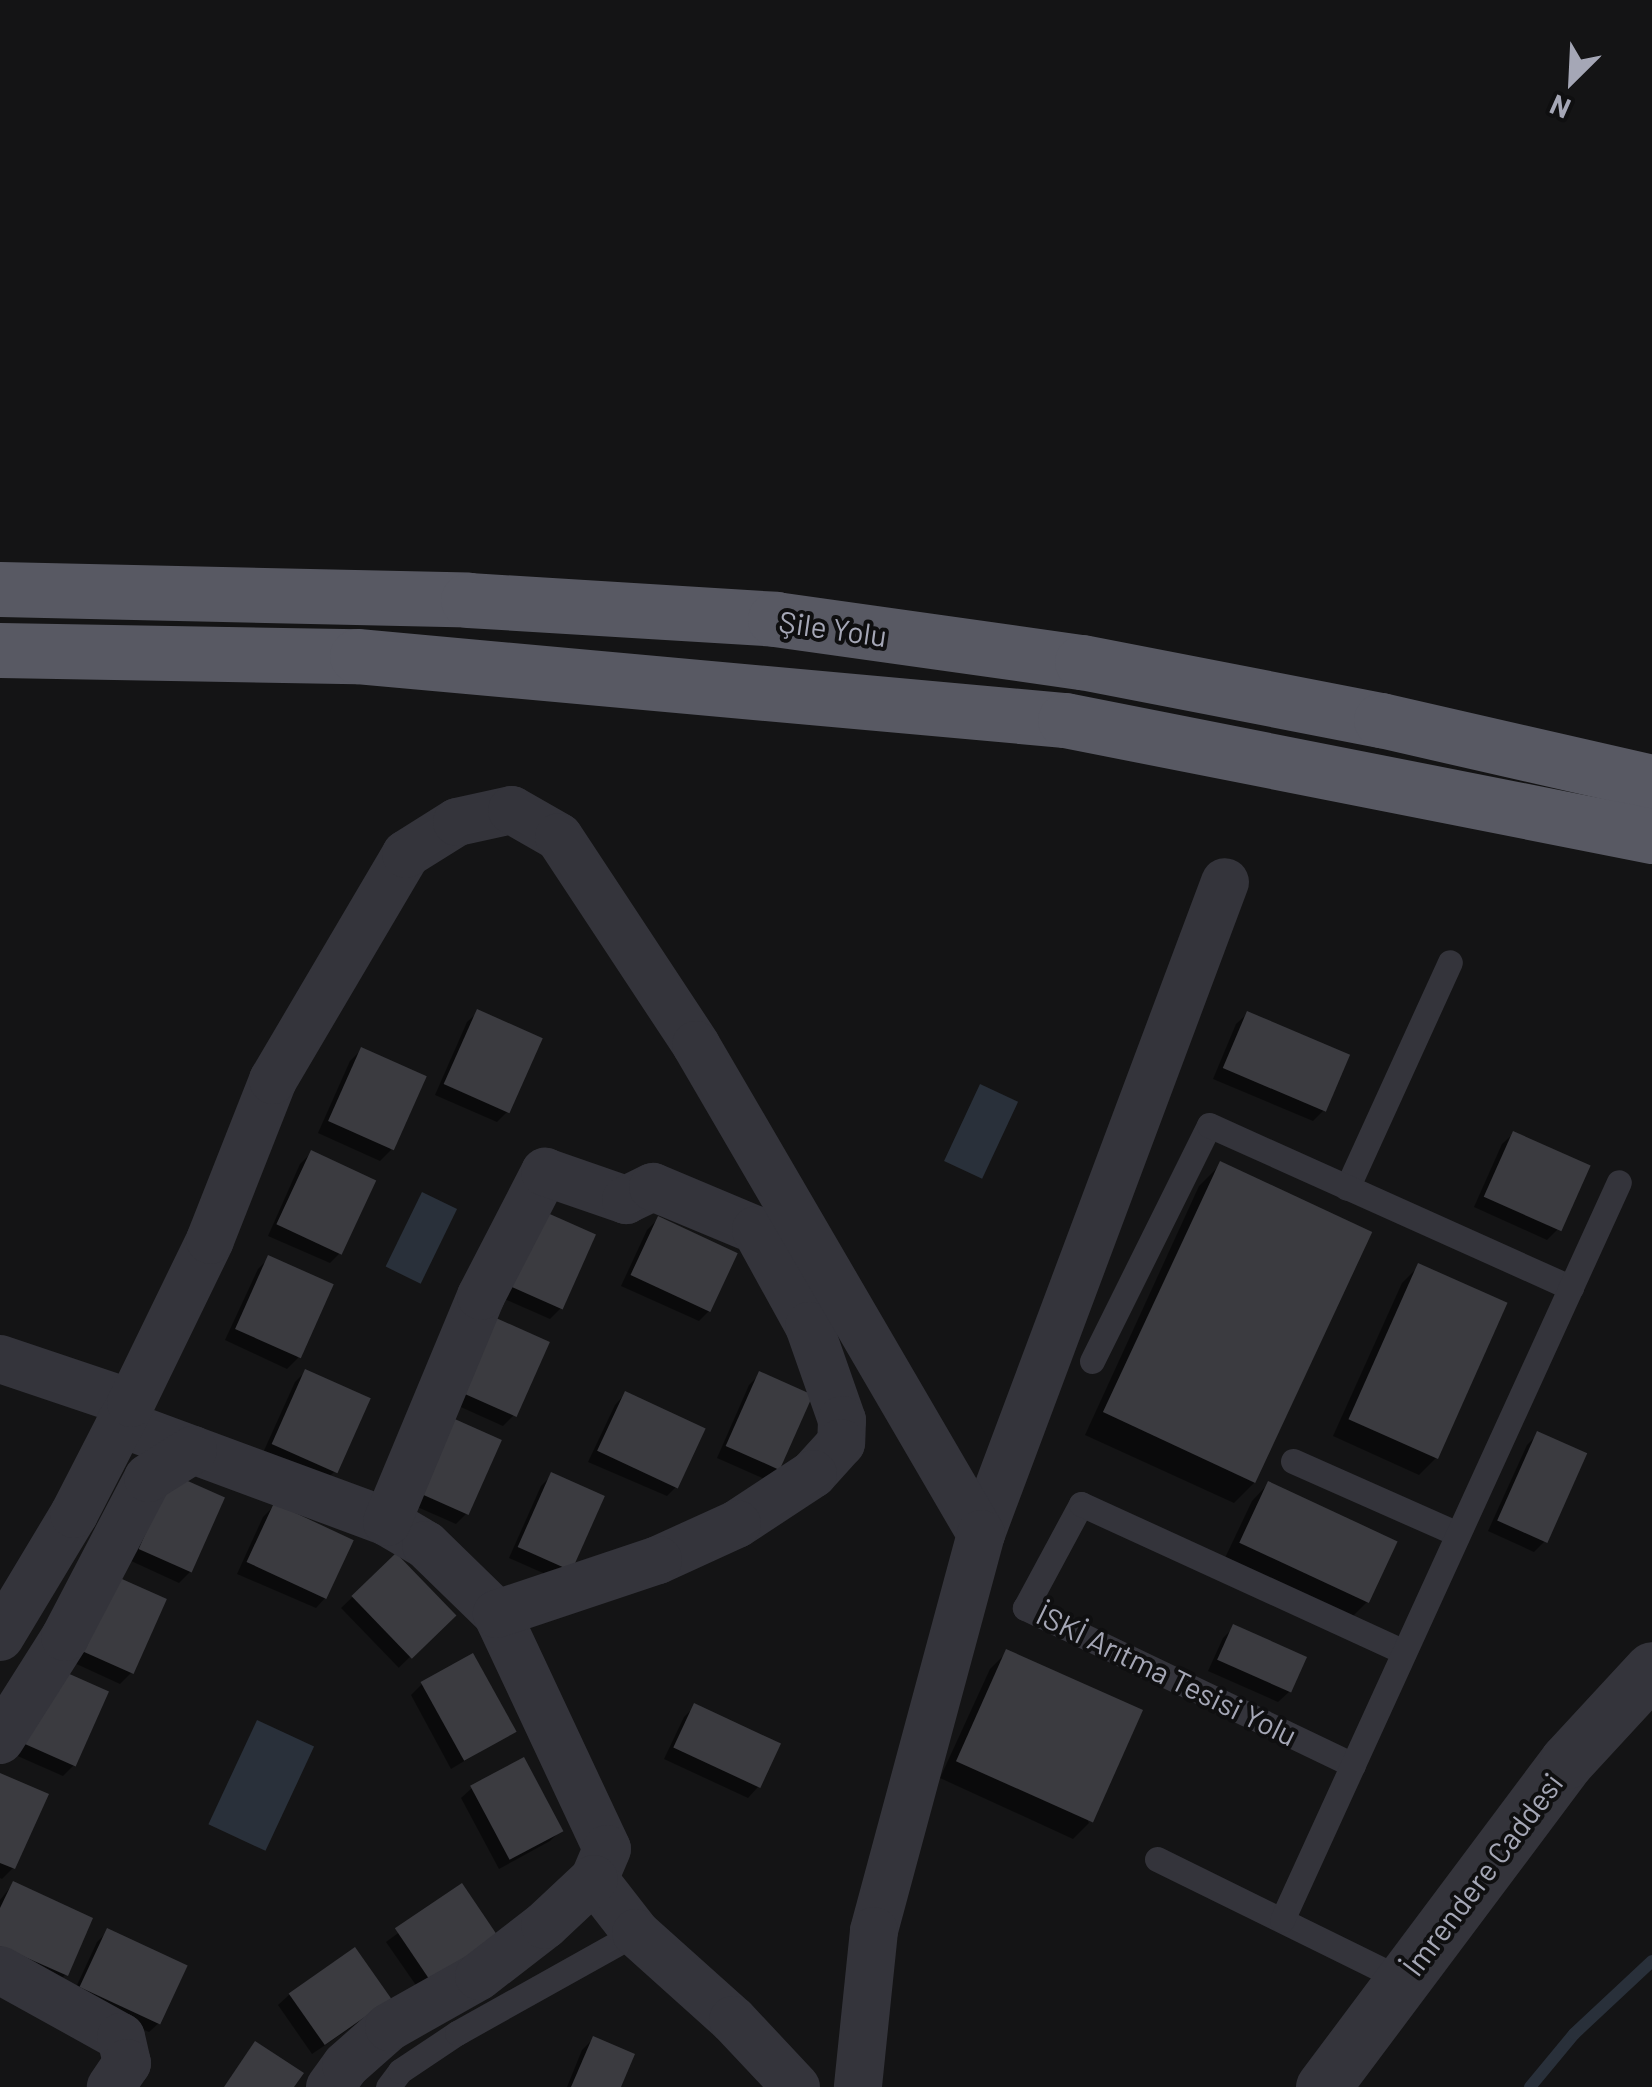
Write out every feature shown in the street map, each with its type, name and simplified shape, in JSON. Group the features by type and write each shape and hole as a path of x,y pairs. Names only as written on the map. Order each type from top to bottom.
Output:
{"highway":[{"name":"Şile Yolu","path":"0,588 468,600 775,620 1082,662 1381,720 1652,782"},
{"path":"0,650 356,656 1064,720 1652,836"}],"street":[{"path":"0,1636 74,1514 126,1413 210,1240 273,1080 406,854 457,822 512,810 559,837 696,1045 981,1534"},
{"path":"858,2087 874,1931 981,1534 1225,882"},
{"path":"388,1522 480,1296 545,1172 626,1200 652,1187 756,1230 809,1326 842,1420 841,1443 814,1474 737,1524 658,1560 496,1614"},
{"path":"0,1360 126,1413 193,1450 388,1522 426,1545 496,1614 607,1849 594,1878 545,1925 479,1976 388,2028 346,2065 330,2087"},
{"path":"0,1740 65,1637 148,1478 193,1450"},
{"name":"İmrendere Caddesi","path":"1323,2087 1568,1760 1652,1669"},
{"path":"594,1878 636,1933 732,2020 796,2087"},
{"path":"0,1970 121,2037 127,2063 112,2087"}],"lane":[{"path":"1347,1188 1450,962"},
{"path":"1092,1361 1209,1126 1571,1288"},
{"path":"1282,1920 1619,1182"},
{"path":"1294,1461 1458,1534"},
{"name":"İSKİ Arıtma Tesisi Yolu","path":"1353,1765 1026,1608 1080,1504 1404,1652"},
{"path":"1158,1859 1403,1980"},
{"path":"388,2087 400,2072 457,2033 636,1933"}],"shaded area":[{"path":"980,1084 1018,1102 982,1179 944,1161"},
{"path":"422,1192 457,1209 421,1284 386,1267"},
{"path":"257,1720 314,1747 265,1851 208,1824"}],"building":[{"path":"477,1009 543,1038 509,1113 444,1084"},
{"path":"1247,1011 1350,1055 1326,1112 1223,1068"},
{"path":"361,1047 427,1076 394,1150 328,1121"},
{"path":"1513,1131 1591,1166 1561,1231 1484,1197"},
{"path":"311,1150 376,1180 342,1255 276,1224"},
{"path":"1220,1161 1372,1232 1255,1483 1103,1412"},
{"path":"543,1211 596,1235 563,1310 510,1286"},
{"path":"658,1216 738,1253 710,1312 631,1275"},
{"path":"268,1255 334,1284 301,1358 235,1329"},
{"path":"1418,1263 1508,1303 1438,1459 1348,1419"},
{"path":"496,1318 550,1342 517,1417 463,1393"},
{"path":"305,1369 371,1398 337,1473 272,1444"},
{"path":"759,1371 813,1395 780,1470 726,1446"},
{"path":"625,1391 706,1429 678,1488 597,1451"},
{"path":"448,1416 502,1440 469,1515 415,1491"},
{"path":"1537,1431 1587,1453 1547,1543 1497,1521"},
{"path":"551,1472 605,1496 572,1571 518,1547"},
{"path":"172,1474 225,1498 192,1573 139,1549"},
{"path":"1268,1481 1398,1541 1369,1603 1239,1543"},
{"path":"274,1503 354,1540 326,1599 247,1562"},
{"path":"396,1553 456,1616 412,1659 351,1596"},
{"path":"113,1575 167,1599 134,1674 80,1650"},
{"path":"1233,1624 1307,1657 1291,1693 1217,1660"},
{"path":"1006,1649 1143,1710 1093,1822 956,1761"},
{"path":"473,1653 517,1732 464,1761 421,1682"},
{"path":"56,1668 109,1692 76,1767 23,1743"},
{"path":"694,1703 781,1744 760,1788 673,1747"},
{"path":"524,1757 563,1831 510,1860 470,1786"},
{"path":"0,1773 49,1794 15,1869 0,1863"},
{"path":"13,1881 93,1918 68,1976 0,1946 0,1908"},
{"path":"462,1883 498,1936 431,1981 395,1928"},
{"path":"107,1928 188,1966 160,2025 80,1987"},
{"path":"355,1947 391,1999 325,2045 289,1993"},
{"path":"593,2036 635,2054 621,2087 571,2087"},
{"path":"255,2041 304,2073 294,2087 224,2087"}],"waterway":[{"path":"1530,2087 1574,2034 1652,1961"}]}
